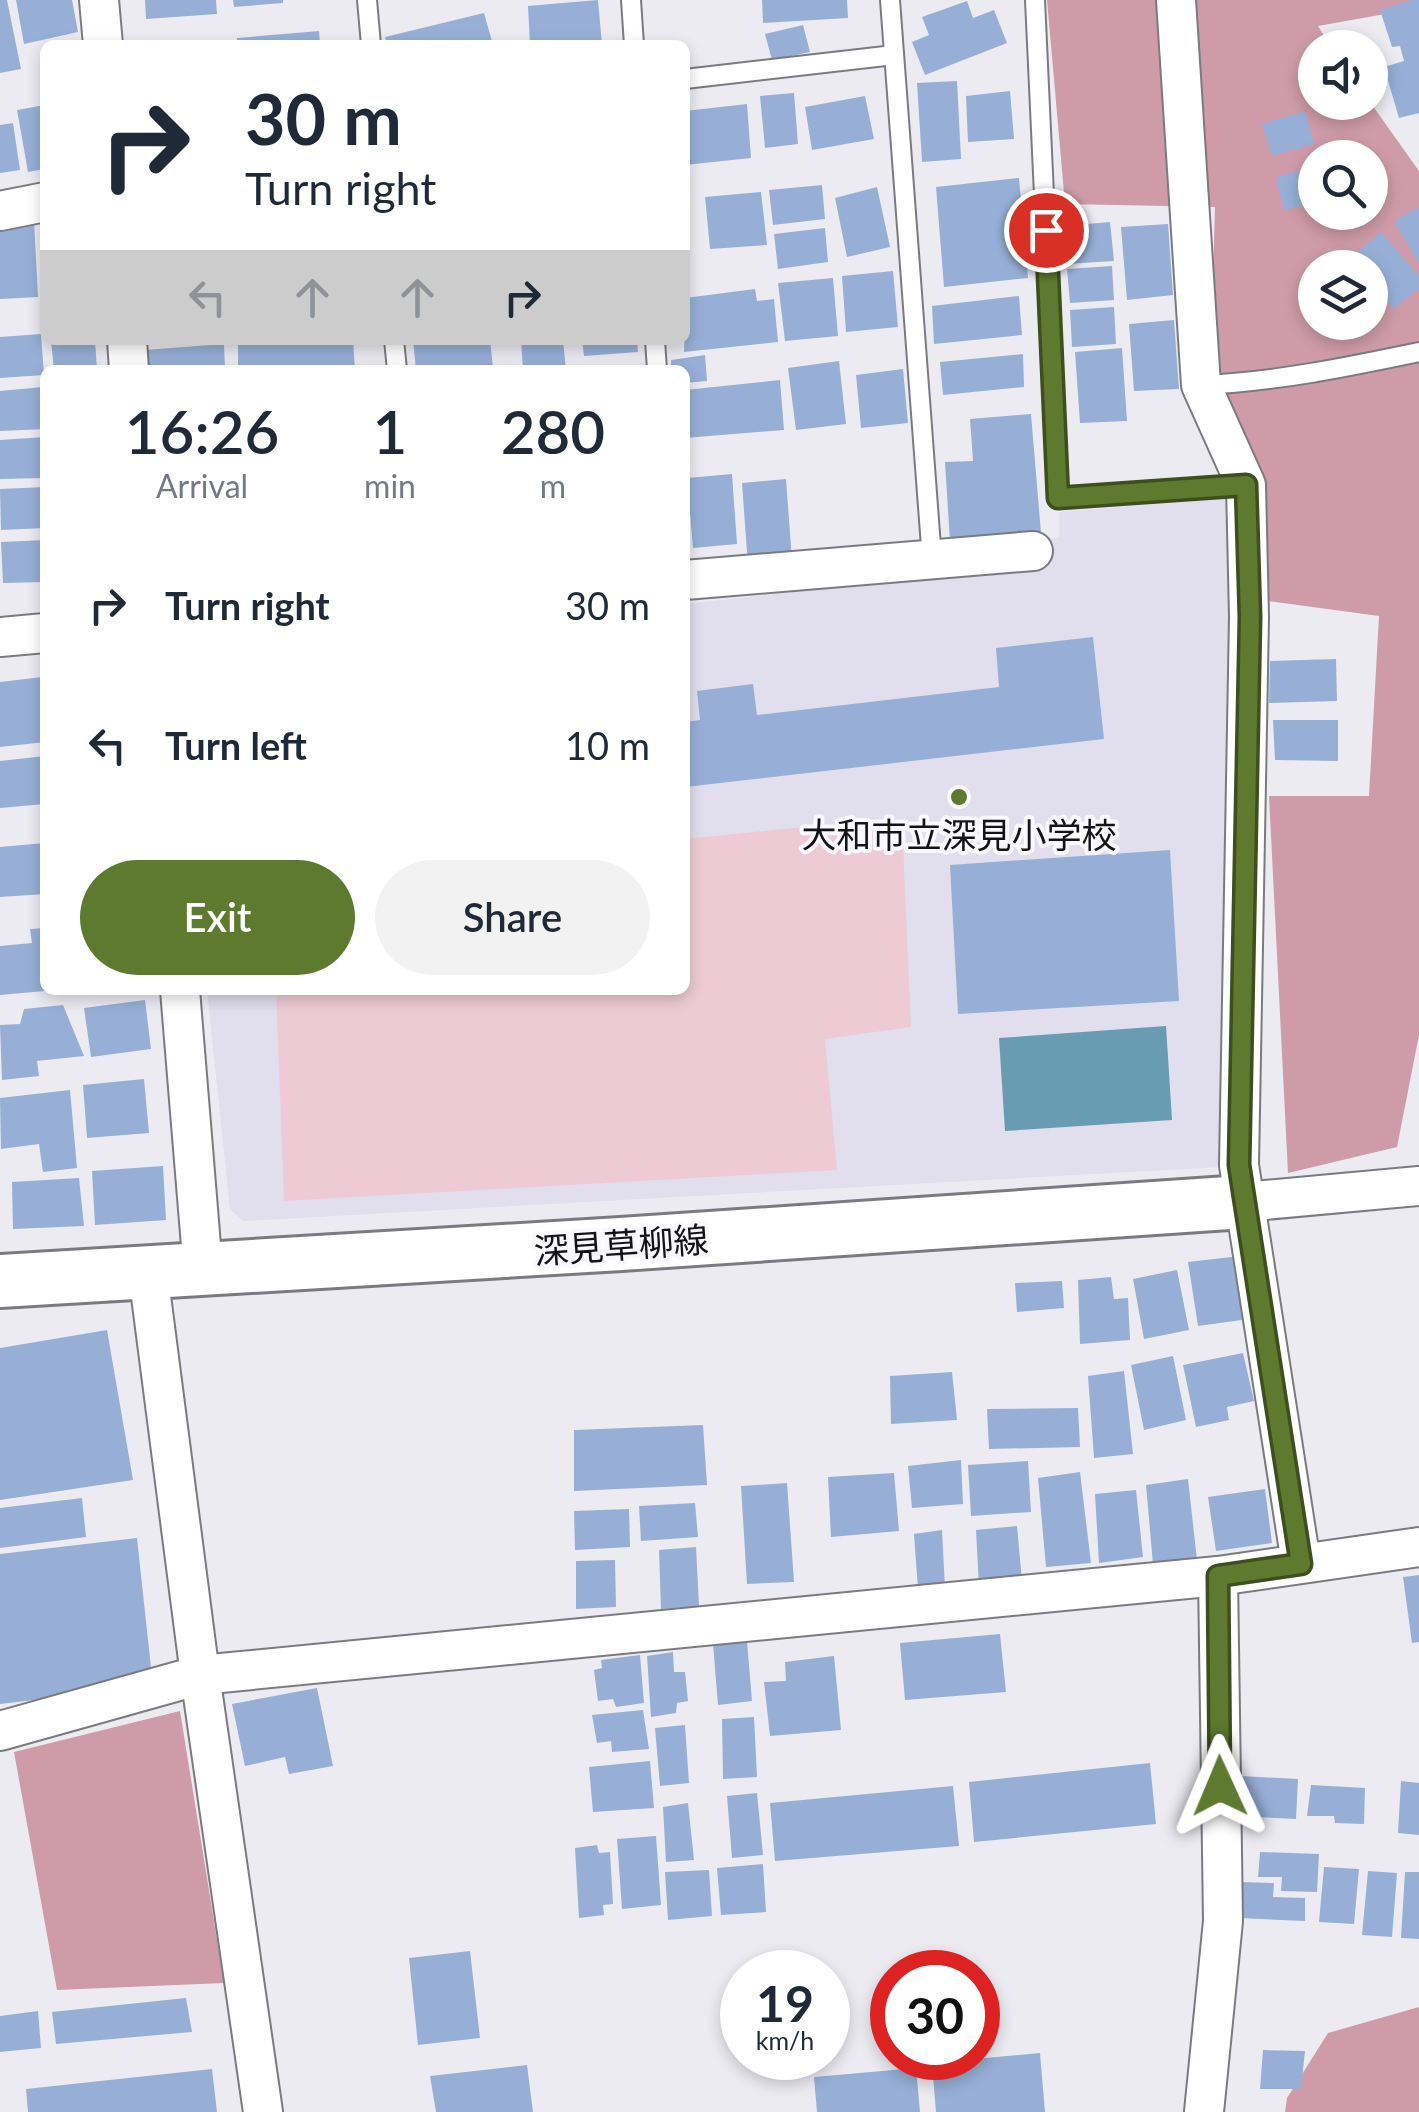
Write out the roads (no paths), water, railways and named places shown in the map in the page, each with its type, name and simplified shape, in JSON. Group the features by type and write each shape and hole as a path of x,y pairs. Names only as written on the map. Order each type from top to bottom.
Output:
{"street":[{"path":"99,0 102,40"},
{"path":"1176,0 1201,384 1246,485 1250,617 1239,1165 1301,1564"},
{"path":"0,211 40,203"},
{"path":"690,580 1032,551"},
{"path":"0,637 40,634"},
{"path":"180,995 203,1270"},
{"path":"1242,1202 1419,1186"},
{"name":"深見草柳線","path":"0,1281 1242,1202"},
{"path":"148,1273 200,1675 263,2112"},
{"path":"0,1730 200,1675 1218,1576 1419,1548"},
{"path":"1204,2112 1222,1921 1218,1576"}],"lane":[{"path":"367,0 371,40"},
{"path":"631,0 634,40"},
{"path":"890,0 932,560"},
{"path":"1035,0 1058,498 1246,485"},
{"path":"690,77 894,55"},
{"path":"1201,384 1341,368 1419,352"}],"water":[{"path":"1166,1026 1172,1120 1005,1131 999,1038"}],"place":[{"name":"大和市立深見小学校","path":"959,797"}]}
